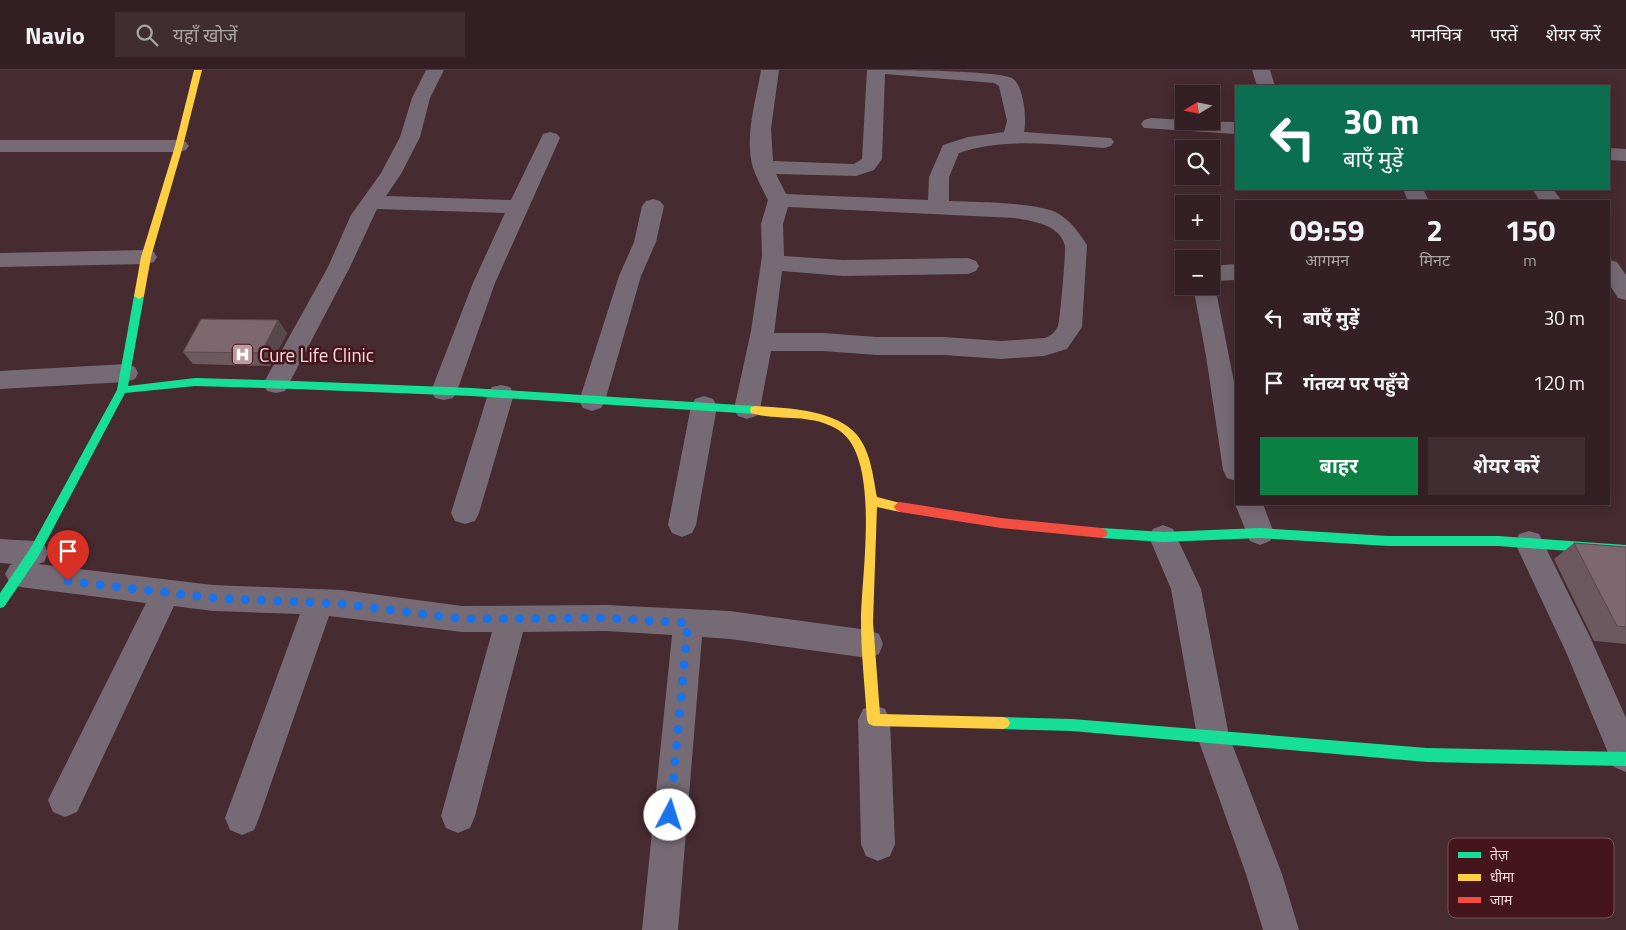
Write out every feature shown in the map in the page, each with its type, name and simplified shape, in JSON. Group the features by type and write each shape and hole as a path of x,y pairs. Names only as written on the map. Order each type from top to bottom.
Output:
{"street":[{"path":"0,603 27,564 124,381 146,257 179,146 198,70"},
{"path":"276,384 339,267 362,216 391,174 410,137 421,98 436,70"},
{"path":"748,409 772,263 772,224 779,200 763,167 760,154 762,122 770,70"},
{"path":"763,167 856,170 867,166 872,159 876,70"},
{"path":"890,70 997,78 1007,82 1011,90 1017,121 1013,137"},
{"path":"1261,70 1266,85"},
{"path":"1151,124 1235,128"},
{"path":"938,208 939,178 946,154 950,149 968,143 1013,137 1104,142"},
{"path":"444,391 484,283 550,138"},
{"path":"0,146 179,146"},
{"path":"1610,154 1626,155"},
{"path":"760,342 944,346 1001,350 1044,347 1058,343 1070,327 1076,245 1065,229 1050,216 1014,211 779,200"},
{"path":"372,202 518,207"},
{"path":"592,401 627,285 645,242 653,206"},
{"path":"0,260 146,257"},
{"path":"772,263 843,268 968,266"},
{"path":"1610,268 1626,292"},
{"path":"1220,273 1235,272"},
{"path":"1207,295 1226,350 1235,456"},
{"path":"0,380 276,384 501,394 592,401 704,406 812,415 840,426 851,434 862,450 872,501 867,622 874,720 878,844"},
{"path":"465,513 501,394"},
{"path":"682,525 704,406"},
{"path":"872,501 958,518 1052,529 1163,537 1260,534 1388,541 1498,541 1626,550"},
{"path":"1249,505 1260,534"},
{"path":"1163,537 1186,589 1213,736 1264,874 1281,930"},
{"path":"874,720 1072,725 1427,754 1626,758 1580,649 1529,543"},
{"path":"0,552 27,564 166,592 213,598 342,604 462,619 606,618 730,625 868,644"},
{"path":"65,800 166,592"},
{"path":"242,818 319,603"},
{"path":"458,816 511,619"},
{"path":"660,930 688,623"}],"building":[{"path":"201,319 278,320 261,353 183,352"},
{"path":"1574,543 1626,547 1626,627 1617,626"}],"traffic: fast":[{"path":"0,603 34,553 122,390 139,296"},
{"path":"122,390 195,382 295,385 471,392 755,410"},
{"path":"1102,533 1163,537 1260,533 1388,541 1498,541 1626,550"},
{"path":"1003,723 1072,725 1427,755 1626,759"}],"traffic: slow":[{"path":"139,296 146,257 179,146 198,70"},
{"path":"755,410 816,417 844,429 854,438 861,451 872,501 900,507"},
{"path":"872,501 867,622 874,720 1003,723"}],"traffic: jam":[{"path":"900,507 1001,523 1102,533"}],"place":[{"name":"Cure Life Clinic","path":"243,354"}],"route":[{"path":"68,581 213,598 342,604 462,619 606,618 688,623 670,815"}]}
